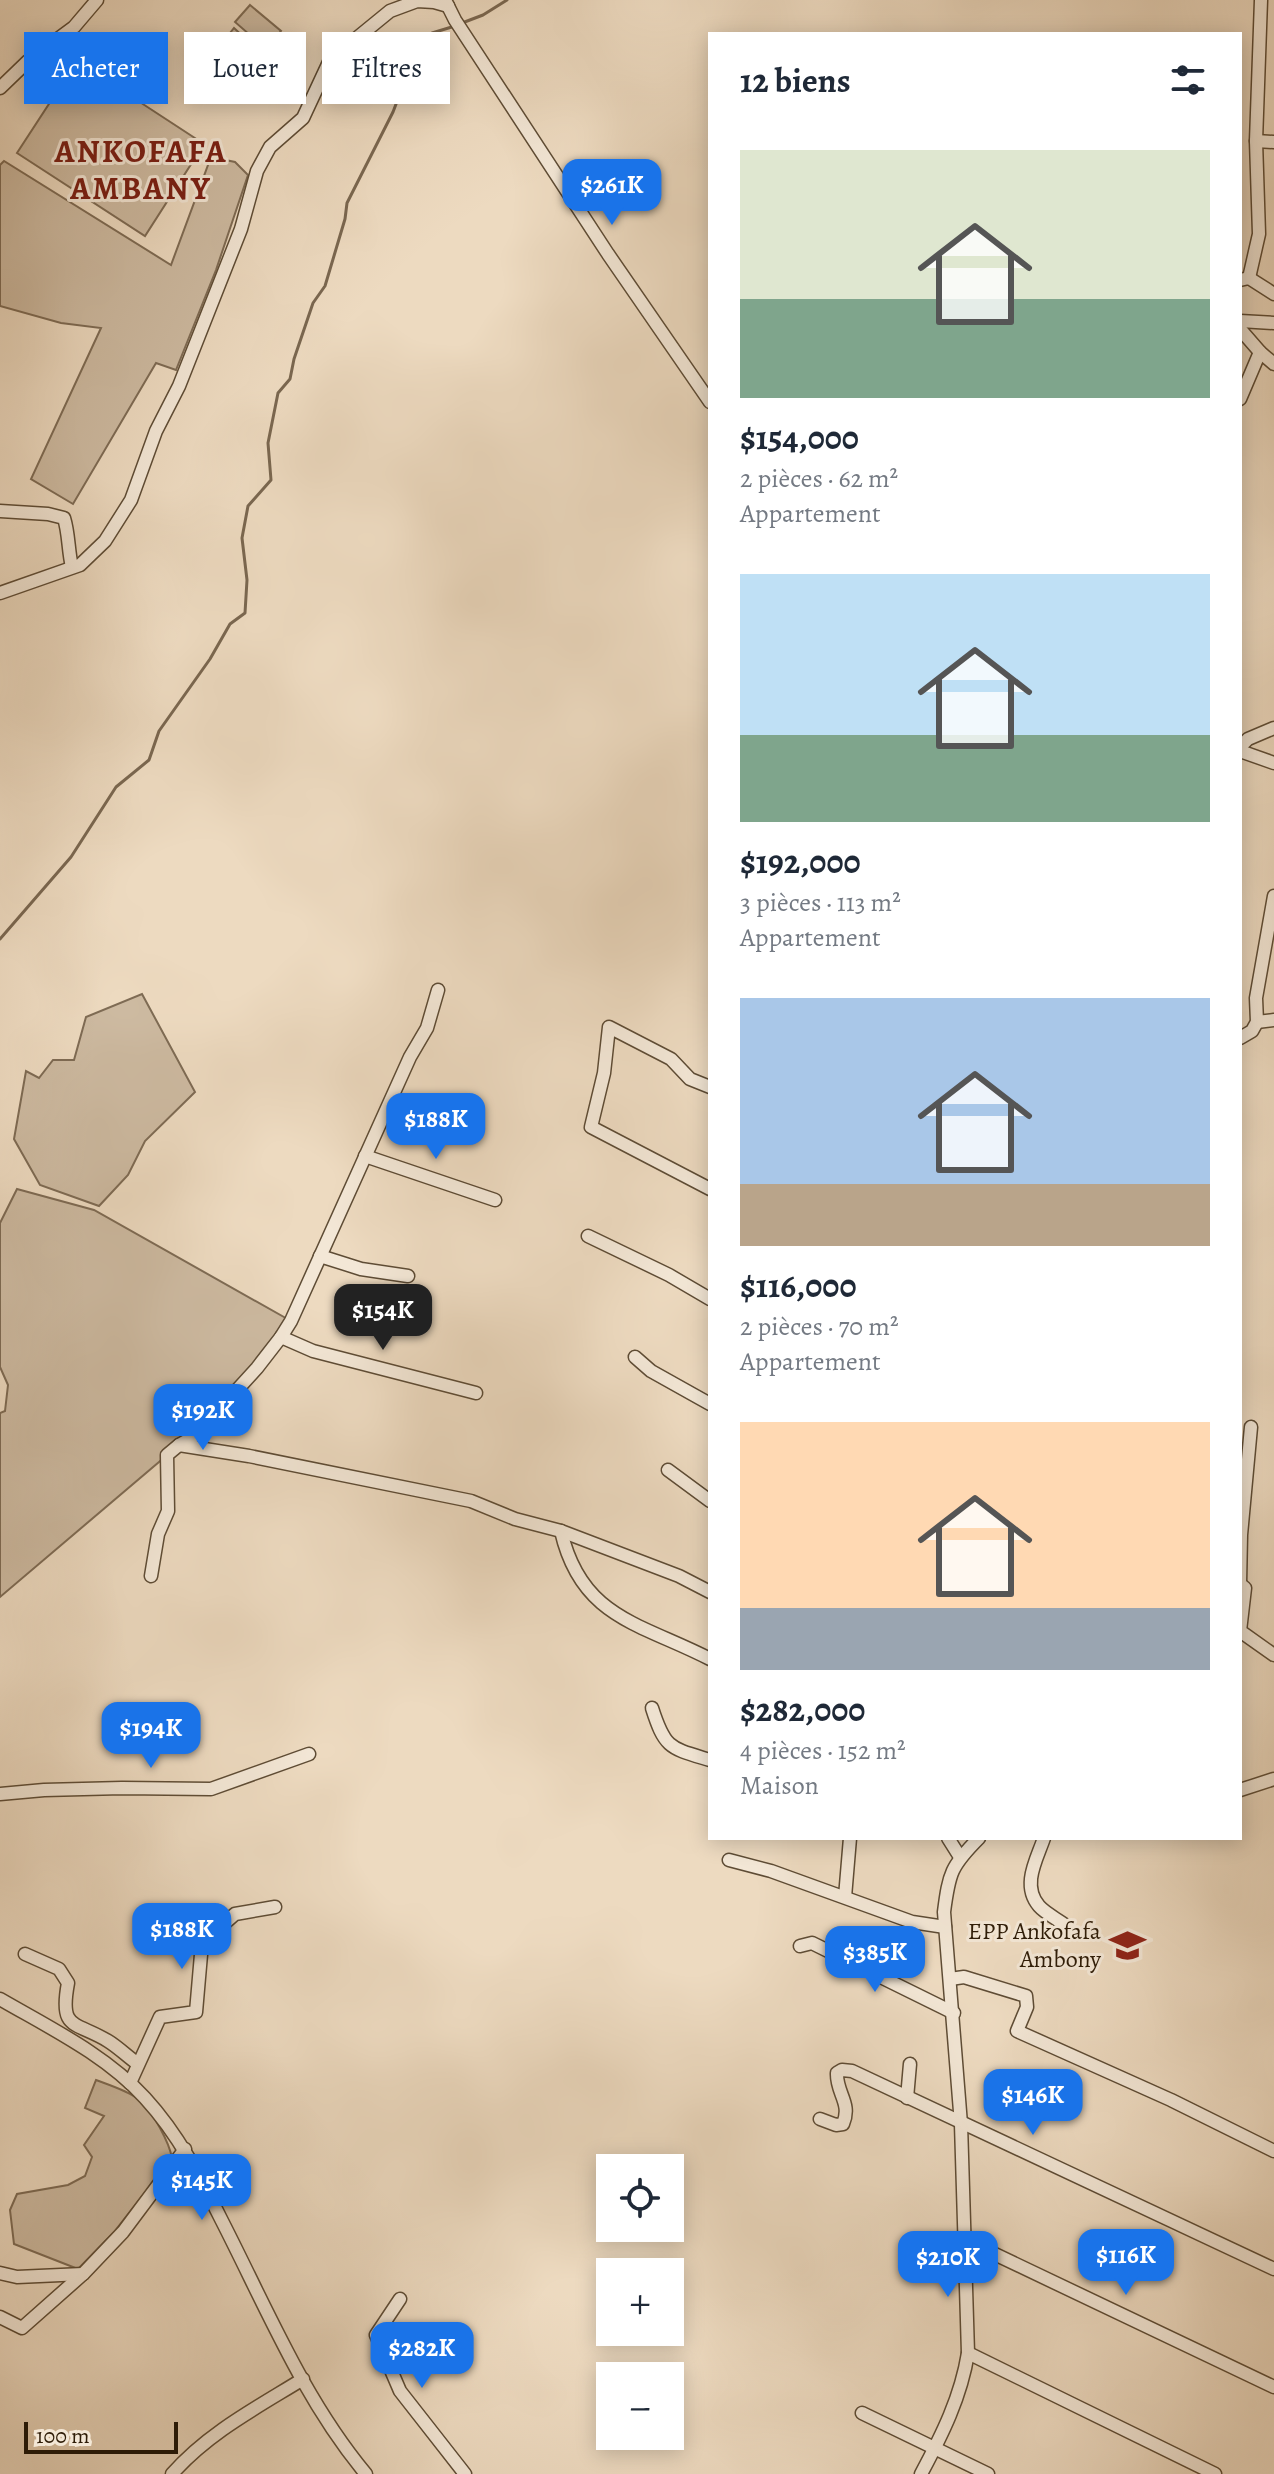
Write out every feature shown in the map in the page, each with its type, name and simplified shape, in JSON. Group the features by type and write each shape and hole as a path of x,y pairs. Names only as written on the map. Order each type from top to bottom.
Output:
{"street":[{"path":"0,88 28,61 74,27 97,0"},
{"path":"1261,0 1256,141 1259,234 1244,279 1274,294"},
{"path":"0,593 80,565 105,541 131,500 156,431 179,386 241,229 257,171 270,147 303,118 330,60 390,11 417,1 447,3 455,20 608,254 708,399"},
{"path":"1259,45 1274,44"},
{"path":"1256,141 1274,142"},
{"path":"1259,234 1274,235"},
{"path":"1242,321 1274,323"},
{"path":"1242,331 1274,364"},
{"path":"1242,394 1260,352"},
{"path":"0,511 64,518 69,533 72,567"},
{"path":"1242,746 1248,739 1274,728"},
{"path":"1242,750 1274,763"},
{"path":"1242,1037 1252,1031 1257,1022 1256,998 1274,896"},
{"path":"151,1576 158,1534 168,1511 167,1455 195,1436 281,1337 410,1057 427,1028 438,990"},
{"path":"1257,1022 1274,1020"},
{"path":"708,1086 690,1079 671,1059 609,1027 604,1073 591,1127 708,1188"},
{"path":"365,1156 495,1200"},
{"path":"588,1236 669,1275 708,1298"},
{"path":"320,1256 361,1269 408,1276"},
{"path":"281,1337 313,1351 358,1364 476,1393"},
{"path":"635,1357 651,1371 708,1403"},
{"path":"1242,1524 1251,1427"},
{"path":"179,1445 471,1501 515,1519 561,1531 679,1576 708,1591"},
{"path":"668,1470 708,1500"},
{"path":"561,1531 578,1578 594,1599 619,1616 708,1658"},
{"path":"1242,1586 1245,1588 1245,1599 1242,1618"},
{"path":"1242,1632 1274,1655"},
{"path":"652,1708 661,1735 676,1749 708,1759"},
{"path":"0,1794 122,1788 211,1789 309,1754"},
{"path":"1242,1790 1274,1779"},
{"path":"845,1897 850,1840"},
{"path":"949,1840 960,1857"},
{"path":"921,2474 952,2413 964,2379 968,2353 961,2124 944,1912 948,1879 960,1857 977,1840"},
{"path":"1043,1840 1030,1877 1031,1891 1039,1906 1065,1925"},
{"path":"729,1860 771,1871 912,1922 945,1927"},
{"path":"130,2083 160,2017 196,2012 202,1943 235,1914 275,1907"},
{"path":"800,1946 812,1943 954,2013"},
{"path":"25,1954 59,1969 68,1983 63,2007 69,2021 106,2040 138,2064"},
{"path":"950,1979 964,1977 1026,1996 1027,2007 1017,2031 1171,2100 1274,2151"},
{"path":"0,1999 107,2063 146,2099 185,2149 303,2379 343,2447 366,2474"},
{"path":"907,2098 910,2064"},
{"path":"820,2119 836,2125 843,2124 848,2111 836,2080 837,2073 852,2071 1274,2269"},
{"path":"0,2317 22,2328 83,2274 123,2232 185,2149"},
{"path":"963,2239 1274,2387"},
{"path":"0,2273 16,2277 83,2274"},
{"path":"400,2299 376,2335 400,2391 465,2474"},
{"path":"968,2353 1188,2468 1215,2474"},
{"path":"172,2474 189,2455 227,2425 303,2379"},
{"path":"862,2413 988,2474"}],"shaded area":[{"path":"250,5 281,31 246,32 235,22"},
{"path":"49,104 143,104 204,144 145,236 17,153"},
{"path":"211,157 235,162 248,175 216,270 176,370 156,363 73,504 31,479 101,328 61,323 0,306 0,165 4,161 171,265"},
{"path":"142,994 195,1092 145,1141 128,1175 99,1206 40,1185 14,1139 26,1071 39,1078 53,1060 74,1060 86,1017"},
{"path":"17,1189 94,1210 291,1321 281,1336 179,1445 0,1597 0,1413 5,1411 8,1385 0,1367 0,1223"},
{"path":"96,2080 135,2096 148,2108 168,2143 172,2158 114,2232 78,2269 14,2244 10,2210 17,2194 68,2185 85,2176 92,2157 84,2145 104,2116 85,2108"}],"waterway":[{"path":"462,23 483,15 507,0"},
{"path":"0,939 71,857 116,787 149,760 159,731 210,659 230,624 245,613 247,580 242,538 248,506 271,480 268,443 278,393 290,379 313,303 325,286 347,203 393,112 417,49 432,33 455,26"}],"place":[{"name":"EPP Ankofafa Ambony","path":"1127,1945"}],"district":[{"name":"ANKOFAFA AMBANY","path":"141,170"}]}
